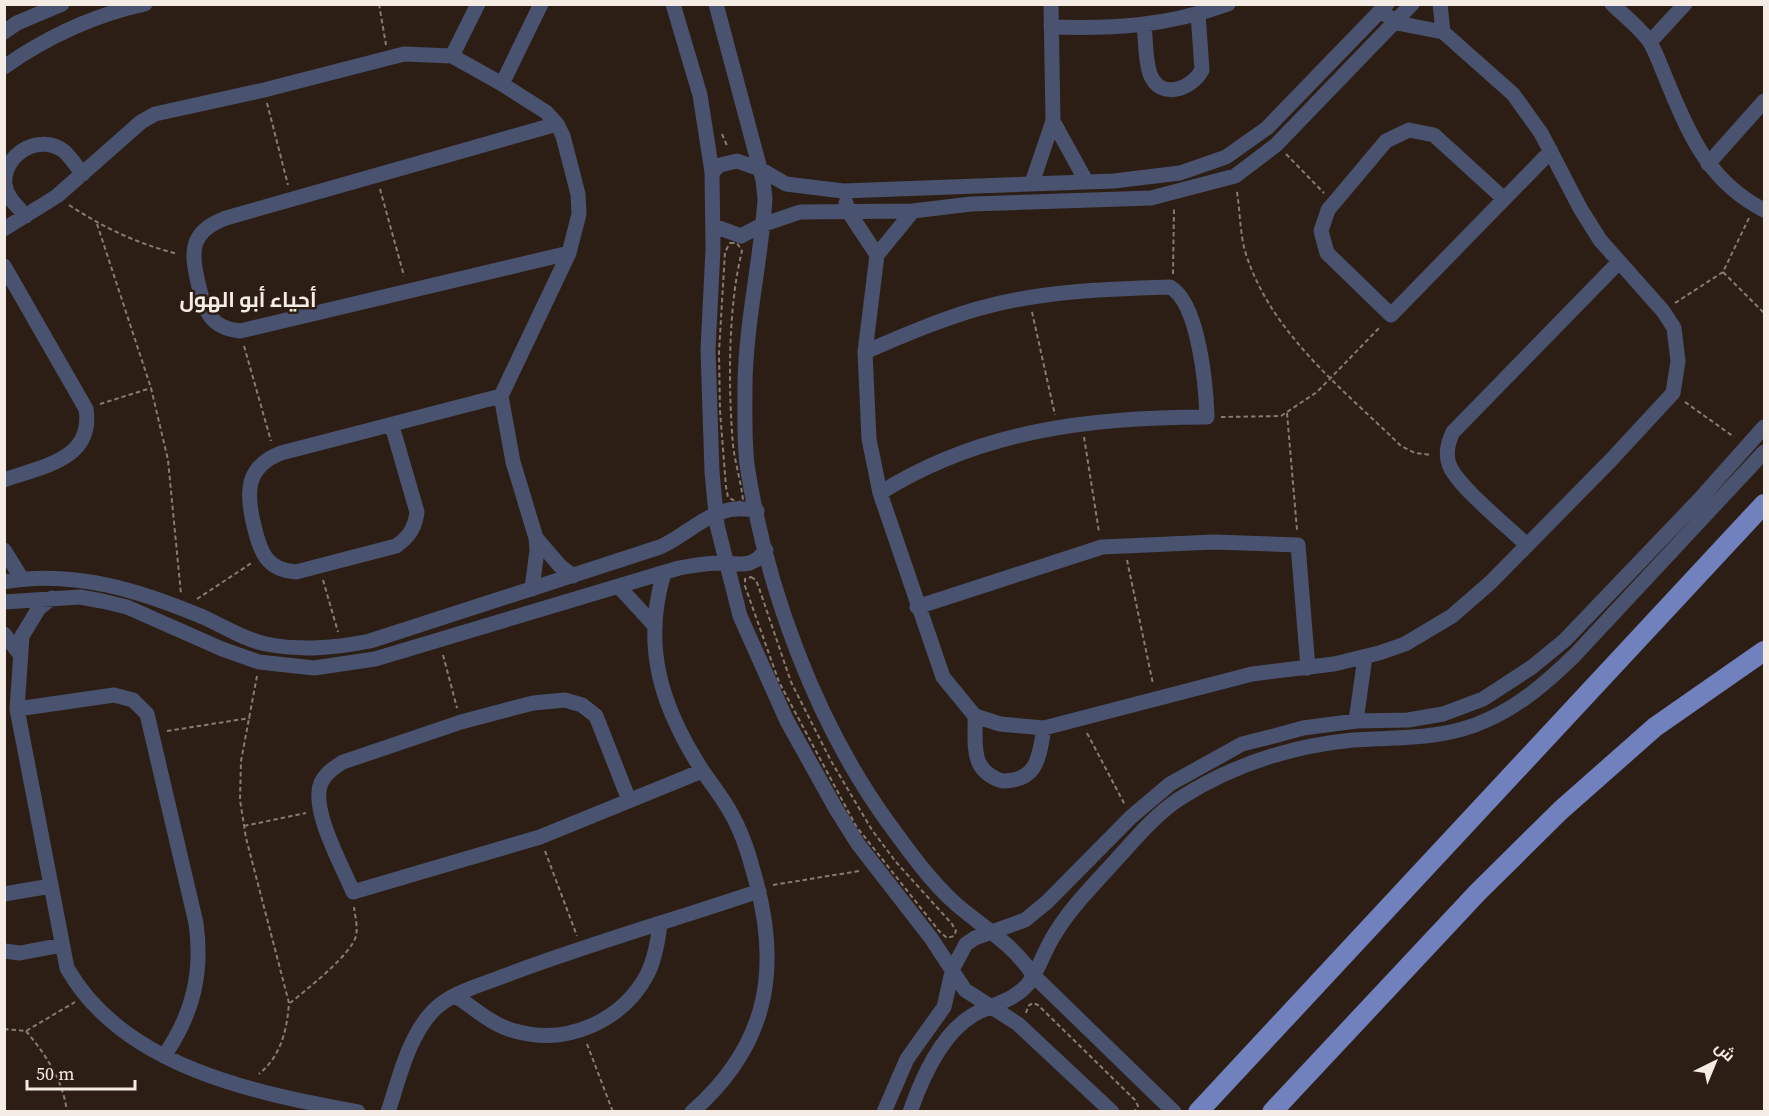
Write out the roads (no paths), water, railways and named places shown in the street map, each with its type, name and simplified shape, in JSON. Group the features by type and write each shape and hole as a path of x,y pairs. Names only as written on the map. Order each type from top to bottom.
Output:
{"main road":[{"path":"1198,1112 1764,504"},
{"path":"1272,1112 1478,892 1561,810 1655,727 1764,651"}],"street":[{"path":"4,32 17,23 62,4"},
{"path":"4,67 68,30 106,14 145,4"},
{"path":"452,56 478,4"},
{"path":"502,84 542,4"},
{"path":"673,4 700,95 712,172 714,226 708,350 715,512 740,616 787,721 836,809 877,869 952,968 965,990 1018,1024 1112,1112"},
{"path":"716,4 760,169 765,199 749,318 745,382 747,464 766,550 797,652 851,766 886,821 928,874 957,905 1015,951 1033,975 1174,1112"},
{"path":"1032,183 1053,121 1051,4"},
{"path":"1051,27 1144,26 1198,14 1228,4"},
{"path":"714,226 741,236 762,225 800,212 913,211 971,204 1112,200 1174,193 1235,176 1276,145 1397,23 1412,4"},
{"path":"1440,4 1443,32"},
{"path":"1612,4 1650,42 1682,117 1708,164 1724,183 1760,207"},
{"path":"1650,42 1685,4"},
{"path":"712,172 720,165 737,161 760,169 786,184 843,191 1114,181 1180,173 1226,157 1267,128 1384,8 1397,23 1443,32 1513,94 1551,151 1580,208 1618,263 1663,311 1674,328 1677,346 1673,393 1491,582 1452,616 1405,644 1365,657 1308,668 1252,674 1079,717 1044,728 1000,724 975,716 943,677 917,607 872,467 867,428 865,352 877,255 913,211"},
{"path":"1144,26 1150,74 1164,87 1182,89 1198,78 1202,70 1198,14"},
{"path":"4,229 57,196 148,117 264,90 388,57 452,56 546,112 563,136 578,194 579,214 569,253 501,396 513,462 536,538 532,589"},
{"path":"1708,164 1764,101"},
{"path":"1053,121 1086,181"},
{"path":"556,124 213,223 202,232 195,244 192,258 206,312 220,327 240,331 569,253"},
{"path":"1503,198 1434,135 1409,130 1386,141 1334,203 1323,220 1321,231 1326,253 1391,315 1551,151"},
{"path":"26,216 9,196 5,185 8,167 19,152 42,144 54,146 64,152 83,174"},
{"path":"1226,157 1235,176"},
{"path":"1112,200 1114,181"},
{"path":"970,187 971,204"},
{"path":"843,191 848,211 877,255"},
{"path":"1527,545 1453,473 1447,453 1453,432 1618,263"},
{"path":"4,266 86,409 88,421 86,434 70,455 4,480"},
{"path":"865,352 923,327 978,308 1094,289 1173,288 1185,306 1198,340 1206,382 1207,417 1081,423 996,440 915,471 880,493"},
{"path":"392,426 417,512 411,532 396,546 319,566 285,571 275,567 262,555 248,502 249,486 259,468 275,456 501,396"},
{"path":"884,1112 908,1059 944,1006 952,968 966,944 1025,920 1047,902 1131,817 1170,784 1242,744 1303,728 1356,721 1408,720 1443,714 1483,699 1523,673 1565,640 1699,500 1764,427"},
{"path":"910,1112 933,1061 957,1027 976,1013 994,1007 1019,993 1033,975 1056,931 1072,907 1154,819 1178,800 1264,756 1319,744 1404,738 1468,728 1487,720 1544,685 1764,452"},
{"path":"4,582 22,579 76,579 104,584 183,609 264,644 299,649 342,646 370,641 660,548 694,528 715,512 740,508 757,512"},
{"path":"536,538 573,576"},
{"path":"917,607 1102,547 1124,544 1214,542 1298,545 1308,668"},
{"path":"4,550 22,579"},
{"path":"4,602 80,597 127,607 222,649 259,662 298,667 337,666 375,659 438,638 696,564 726,563 744,566 761,557 766,550"},
{"path":"664,573 654,625 661,688 670,714 702,771 733,816 747,846 765,913 770,950 767,986 758,1016 737,1063 711,1095 692,1112"},
{"path":"619,587 654,625"},
{"path":"52,598 39,608 29,621 22,636 17,709 67,968 85,996 129,1033 164,1056 205,1074 246,1086 306,1102 358,1112"},
{"path":"4,634 20,653"},
{"path":"259,662 264,644"},
{"path":"1356,721 1365,657"},
{"path":"17,709 124,696 141,706 147,714 199,946 195,993 177,1037 164,1056"},
{"path":"629,800 596,716 582,705 553,700 461,722 343,762 330,771 321,782 318,796 320,811 353,892 540,837 702,771"},
{"path":"975,716 976,760 991,778 1002,781 1025,777 1033,769 1038,759 1044,728"},
{"path":"4,894 51,886"},
{"path":"388,1112 412,1043 423,1023 433,1011 456,996 581,946 660,924 759,891"},
{"path":"456,996 490,1021 514,1031 540,1036 567,1034 582,1030 615,1013 634,995 648,973 657,948 660,924"},
{"path":"4,951 20,952 62,945"}],"district":[{"name":"أحياء أبو الهول","path":"248,300"}]}
